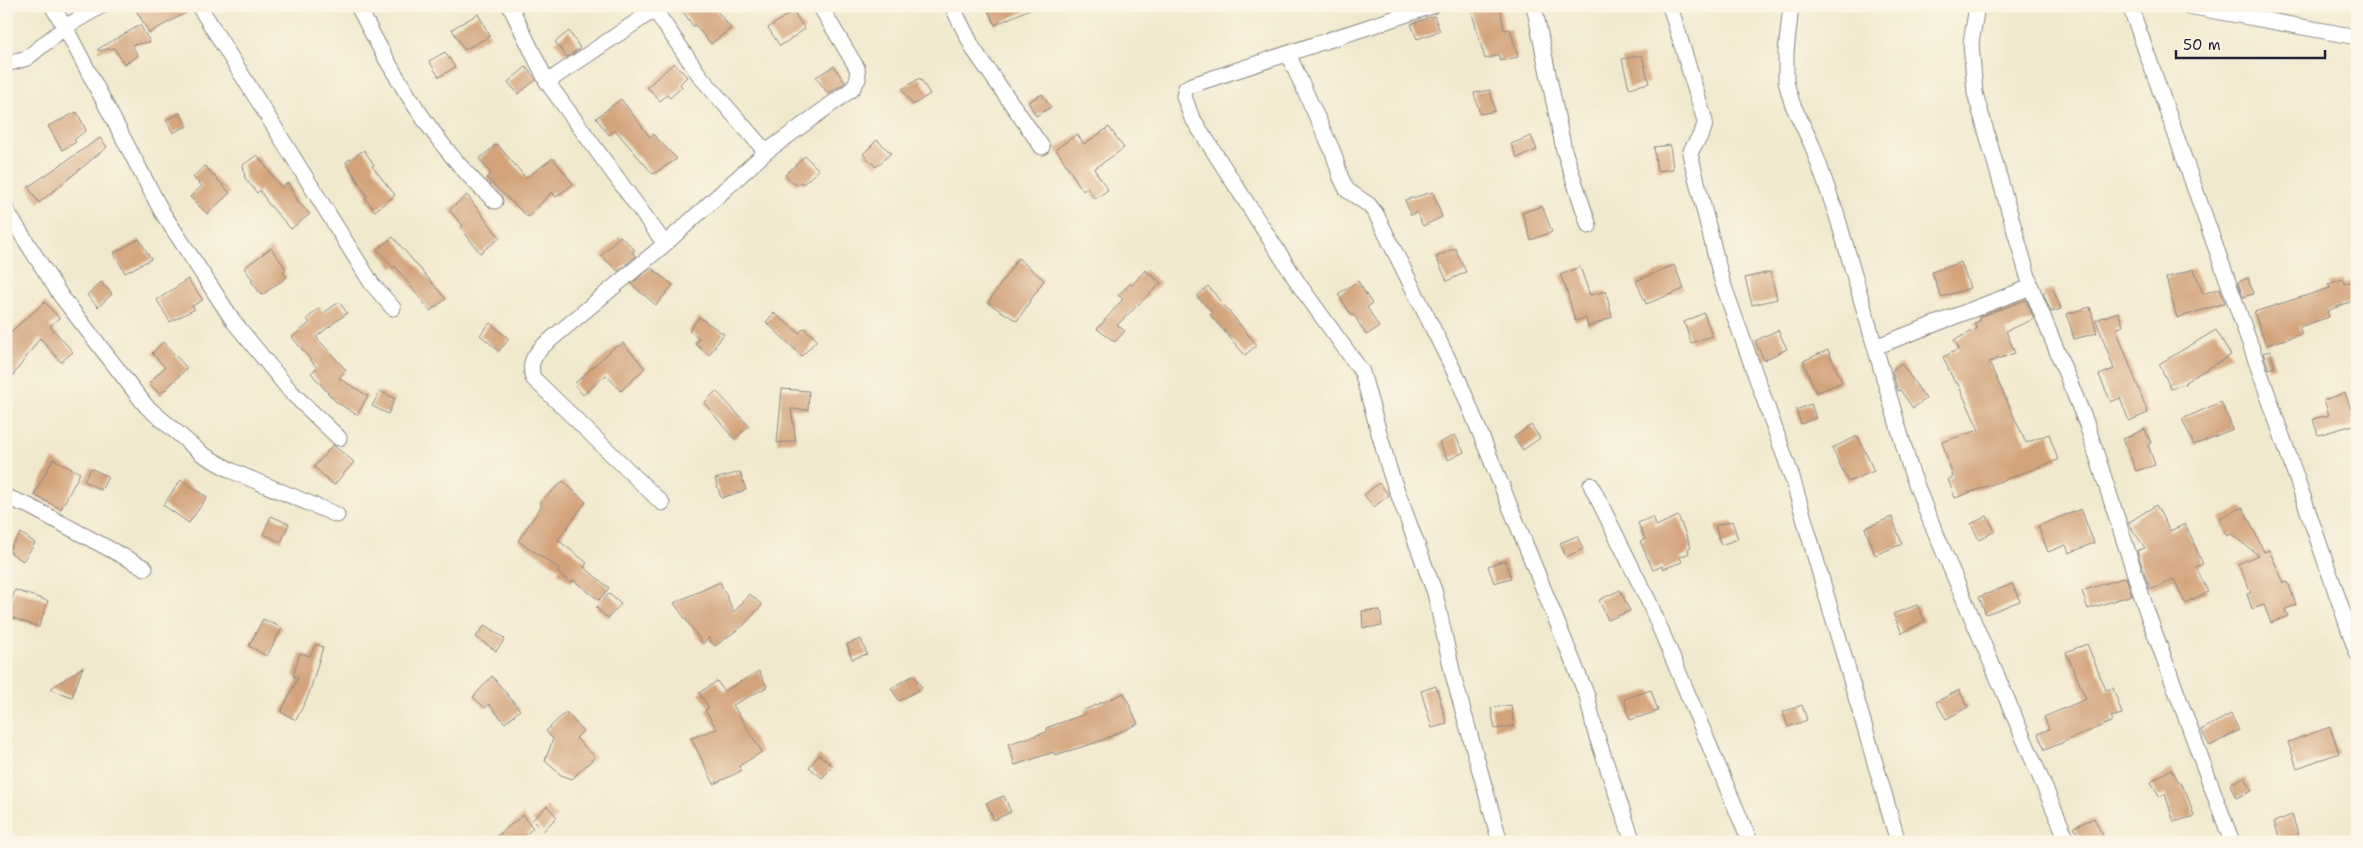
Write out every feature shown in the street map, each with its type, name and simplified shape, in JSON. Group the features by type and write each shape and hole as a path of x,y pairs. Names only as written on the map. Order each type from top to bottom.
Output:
{"street":[{"path":"52,6 65,27 162,212 234,322 292,392 339,438"},
{"path":"6,64 27,58 65,27 101,6"},
{"path":"198,6 367,276 381,296 393,308"},
{"path":"358,6 370,31 436,137 470,178 494,201"},
{"path":"510,6 547,82 665,244"},
{"path":"662,503 533,378 530,368 532,357 665,244 766,152 852,89 858,79 857,68 820,6"},
{"path":"952,6 974,50 1042,147"},
{"path":"1432,6 1192,85 1186,88 1184,96 1191,116 1300,286 1362,372 1390,472 1435,593 1453,675 1500,842"},
{"path":"1534,6 1564,150 1589,226"},
{"path":"1670,6 1705,121 1705,129 1692,145 1690,154 1722,281 1792,477 1898,842"},
{"path":"1791,6 1787,43 1786,82 1792,103 1812,145 1837,216 1911,471 2068,842"},
{"path":"1976,6 1970,43 1974,93 2032,287 2087,426 2148,615 2232,842"},
{"path":"2130,6 2357,653"},
{"path":"2188,6 2357,37"},
{"path":"547,82 653,8 700,76 766,152"},
{"path":"1288,54 1333,152 1340,178 1347,190 1368,205 1376,214 1459,380 1587,696 1595,730 1633,842"},
{"path":"6,210 61,296 146,406 202,454 232,471 337,515"},
{"path":"1875,347 2032,287"},
{"path":"1591,485 1649,602 1750,842"},
{"path":"6,497 29,506 145,568"}],"building":[{"path":"134,6 190,6 191,10 149,33"},
{"path":"679,6 713,6 731,28 711,44 695,25 693,26"},
{"path":"986,6 1036,6 995,25"},
{"path":"1470,6 1500,6 1504,30 1510,29 1518,57 1500,61 1499,55 1485,59"},
{"path":"793,11 805,29 780,46 768,28"},
{"path":"478,14 490,36 464,50 452,29"},
{"path":"1434,16 1440,31 1417,39 1411,24"},
{"path":"140,25 150,42 132,45 138,56 124,64 114,48 98,51 98,49"},
{"path":"569,31 580,48 567,57 555,42"},
{"path":"445,52 455,67 439,77 429,61"},
{"path":"1642,55 1649,83 1629,88 1622,59"},
{"path":"674,63 687,77 680,84 682,87 670,98 667,95 660,101 647,87"},
{"path":"834,66 845,83 828,94 816,77"},
{"path":"526,67 536,80 518,94 508,82"},
{"path":"920,78 930,94 913,105 902,89"},
{"path":"1490,90 1495,111 1480,114 1474,93"},
{"path":"1042,94 1051,107 1036,116 1028,102"},
{"path":"621,99 650,137 653,134 677,159 653,174 615,130 609,135 596,118"},
{"path":"77,112 86,130 74,140 76,142 62,150 48,126"},
{"path":"180,113 187,126 173,133 166,120"},
{"path":"1109,127 1124,148 1094,169 1108,190 1095,199 1087,188 1083,191 1056,149 1077,134 1084,144"},
{"path":"1531,136 1537,150 1517,158 1511,144"},
{"path":"100,138 107,147 39,203 28,187"},
{"path":"877,140 891,153 876,167 863,154"},
{"path":"497,144 526,178 553,158 573,184 556,197 552,192 528,217 486,178 491,174 479,159"},
{"path":"1670,145 1673,169 1657,171 1654,147"},
{"path":"364,150 374,165 372,166 395,195 375,211 365,198 367,196 346,162"},
{"path":"257,155 281,187 288,183 299,203 310,214 291,229 267,202 260,190 257,193 245,178 243,165"},
{"path":"805,156 819,170 803,184 801,182 796,185 785,175"},
{"path":"205,166 230,193 207,214 190,197 202,186 193,177"},
{"path":"1433,192 1442,217 1423,226 1417,212 1411,215 1405,200"},
{"path":"467,195 500,238 480,253 461,228 463,226 449,210"},
{"path":"1542,206 1552,232 1531,240 1522,213"},
{"path":"620,236 635,250 632,253 636,256 618,271 601,256"},
{"path":"393,237 446,299 430,311 395,266 393,268 377,249"},
{"path":"139,239 151,259 125,273 114,253"},
{"path":"271,248 286,269 283,272 287,277 262,295 244,268"},
{"path":"1455,248 1466,272 1447,281 1436,257"},
{"path":"1018,258 1044,280 1017,321 988,303"},
{"path":"1961,262 1970,288 1941,297 1932,272"},
{"path":"1674,265 1684,289 1646,304 1636,281"},
{"path":"1580,267 1590,295 1606,291 1612,317 1588,327 1586,318 1575,321 1566,288 1560,275"},
{"path":"651,268 673,285 656,305 631,284"},
{"path":"2194,269 2203,294 2220,288 2225,303 2177,318 2166,278"},
{"path":"1145,270 1161,283 1117,325 1125,331 1115,342 1097,329 1123,299 1118,295 1130,284 1132,285"},
{"path":"1770,272 1777,299 1752,305 1745,278"},
{"path":"2248,278 2253,294 2243,297 2238,282"},
{"path":"188,279 203,300 192,306 195,309 170,322 157,300"},
{"path":"2343,279 2344,284 2357,279 2357,299 2327,311 2329,317 2299,327 2302,334 2266,345 2254,312 2330,288 2328,284"},
{"path":"1358,281 1372,304 1367,307 1379,327 1366,335 1338,294"},
{"path":"101,282 112,294 98,307 87,295"},
{"path":"1208,286 1257,345 1245,355 1210,315 1213,313 1197,296"},
{"path":"2053,289 2061,309 2051,312 2043,293"},
{"path":"2026,300 2034,319 2006,331 2015,353 1989,362 2026,443 2049,434 2058,460 1955,498 1948,479 1953,477 1942,442 1979,430 1943,357 1959,349 1954,340 1977,329 1974,323 1980,321 1979,317"},
{"path":"45,302 59,318 50,326 73,352 61,362 40,338 6,385 6,336"},
{"path":"339,302 347,313 316,337 346,370 339,378 368,396 357,415 335,401 311,373 317,368 292,337 310,323 307,319 319,308 324,313"},
{"path":"2090,307 2097,333 2074,339 2067,314"},
{"path":"2118,312 2123,326 2116,329 2148,413 2129,421 2120,398 2111,402 2099,375 2114,369 2096,320"},
{"path":"774,313 799,333 804,328 817,340 802,356 766,322"},
{"path":"1704,313 1712,336 1691,343 1684,322"},
{"path":"699,317 724,334 709,355 695,344 699,338 689,331"},
{"path":"490,323 509,339 499,351 480,335"},
{"path":"1778,330 1787,349 1764,360 1755,341"},
{"path":"2216,330 2231,355 2186,383 2171,389 2159,364"},
{"path":"163,342 187,368 160,395 149,383 165,367 152,353"},
{"path":"623,343 645,368 621,391 606,375 583,395 574,384 617,345 618,347"},
{"path":"1828,350 1842,382 1816,393 1803,361"},
{"path":"2270,351 2275,367 2269,369 2263,353"},
{"path":"1901,363 1926,399 1913,408 1900,390 1898,391 1892,371"},
{"path":"782,389 809,391 808,410 791,409 796,441 777,443"},
{"path":"380,391 395,399 388,414 372,406"},
{"path":"716,391 749,426 734,439 704,403"},
{"path":"2345,393 2351,409 2357,407 2357,424 2318,435 2313,419 2329,415 2324,400"},
{"path":"2221,402 2233,429 2194,445 2182,419"},
{"path":"1811,404 1816,418 1801,424 1796,410"},
{"path":"1531,425 1540,438 1523,450 1514,437"},
{"path":"2145,429 2151,443 2148,444 2155,465 2136,471 2123,439"},
{"path":"1455,435 1464,452 1448,460 1439,443"},
{"path":"1858,436 1874,471 1848,482 1832,448"},
{"path":"333,445 354,462 334,485 314,467"},
{"path":"53,459 80,473 61,509 34,495"},
{"path":"91,468 108,477 101,490 84,481"},
{"path":"740,472 746,490 721,498 715,479"},
{"path":"181,480 207,497 189,523 163,505"},
{"path":"563,481 586,502 558,540 587,563 584,567 609,588 599,600 573,580 571,583 557,572 560,569 518,541 542,505 539,503"},
{"path":"1379,483 1389,495 1374,507 1364,495"},
{"path":"2156,505 2170,531 2185,524 2203,564 2196,567 2208,592 2185,603 2174,579 2150,590 2137,551 2145,548 2128,523"},
{"path":"2243,507 2264,552 2269,550 2284,583 2288,582 2296,605 2285,609 2288,616 2271,623 2264,605 2252,609 2247,594 2251,593 2238,564 2258,555 2231,534 2227,536 2219,518"},
{"path":"2081,509 2094,543 2069,553 2066,545 2048,552 2038,526"},
{"path":"271,516 289,524 281,542 263,534"},
{"path":"1678,516 1691,547 1688,549 1689,553 1680,557 1682,562 1663,569 1662,566 1653,570 1640,541 1645,539 1638,523 1652,517 1656,526"},
{"path":"1987,516 1995,531 1979,540 1971,524"},
{"path":"1892,517 1902,544 1875,555 1865,528"},
{"path":"1732,521 1738,539 1721,545 1715,526"},
{"path":"21,533 35,543 23,561 8,551"},
{"path":"1577,536 1583,549 1566,557 1560,543"},
{"path":"1505,560 1511,578 1494,583 1488,566"},
{"path":"2126,577 2132,595 2088,609 2082,591"},
{"path":"720,582 734,612 750,594 762,605 744,625 715,646 709,640 709,637 703,644 674,603"},
{"path":"2012,584 2020,601 1986,614 1979,597"},
{"path":"15,590 48,601 39,627 6,616"},
{"path":"1620,590 1630,611 1608,620 1599,600"},
{"path":"609,594 621,604 608,618 596,608"},
{"path":"1917,605 1925,621 1902,633 1893,614"},
{"path":"1380,610 1382,626 1363,628 1362,611"},
{"path":"263,619 282,628 267,656 249,646"},
{"path":"485,625 505,639 496,651 476,637"},
{"path":"861,639 867,654 852,659 847,644"},
{"path":"316,644 323,647 309,694 296,720 281,712 298,678 293,676 300,653 310,656"},
{"path":"2087,644 2106,690 2113,688 2122,714 2111,717 2113,721 2045,750 2038,734 2049,729 2044,717 2086,699 2066,652"},
{"path":"83,667 72,697 50,689"},
{"path":"759,671 767,687 733,705 762,752 739,766 741,771 714,784 691,738 717,729 705,710 709,708 699,693 717,681 724,691"},
{"path":"914,675 922,688 899,701 891,688"},
{"path":"492,676 520,710 505,723 489,704 485,708 473,697"},
{"path":"1436,686 1447,724 1432,728 1421,691"},
{"path":"1651,690 1658,711 1630,720 1624,699"},
{"path":"1959,690 1968,707 1946,719 1936,702"},
{"path":"1124,693 1138,724 1098,742 1055,755 1054,752 1015,765 1008,744 1047,732 1046,728 1085,714 1084,710"},
{"path":"1511,705 1514,726 1495,729 1491,708"},
{"path":"1802,705 1807,720 1788,727 1783,712"},
{"path":"566,712 583,731 576,738 595,757 572,779 561,775 545,761 553,739 546,731"},
{"path":"2231,714 2239,730 2210,746 2201,730"},
{"path":"2330,727 2339,753 2297,768 2288,742"},
{"path":"819,755 833,766 822,778 809,767"},
{"path":"2171,769 2187,794 2194,816 2174,822 2165,794 2160,797 2151,782"},
{"path":"2245,777 2252,791 2236,798 2230,784"},
{"path":"1004,796 1011,812 994,820 986,803"},
{"path":"547,806 557,817 543,831 532,820"},
{"path":"523,815 533,828 517,842 490,842"},
{"path":"2292,815 2301,842 2281,842 2274,822"},
{"path":"2094,818 2103,836 2092,842 2082,842 2074,827"}]}
